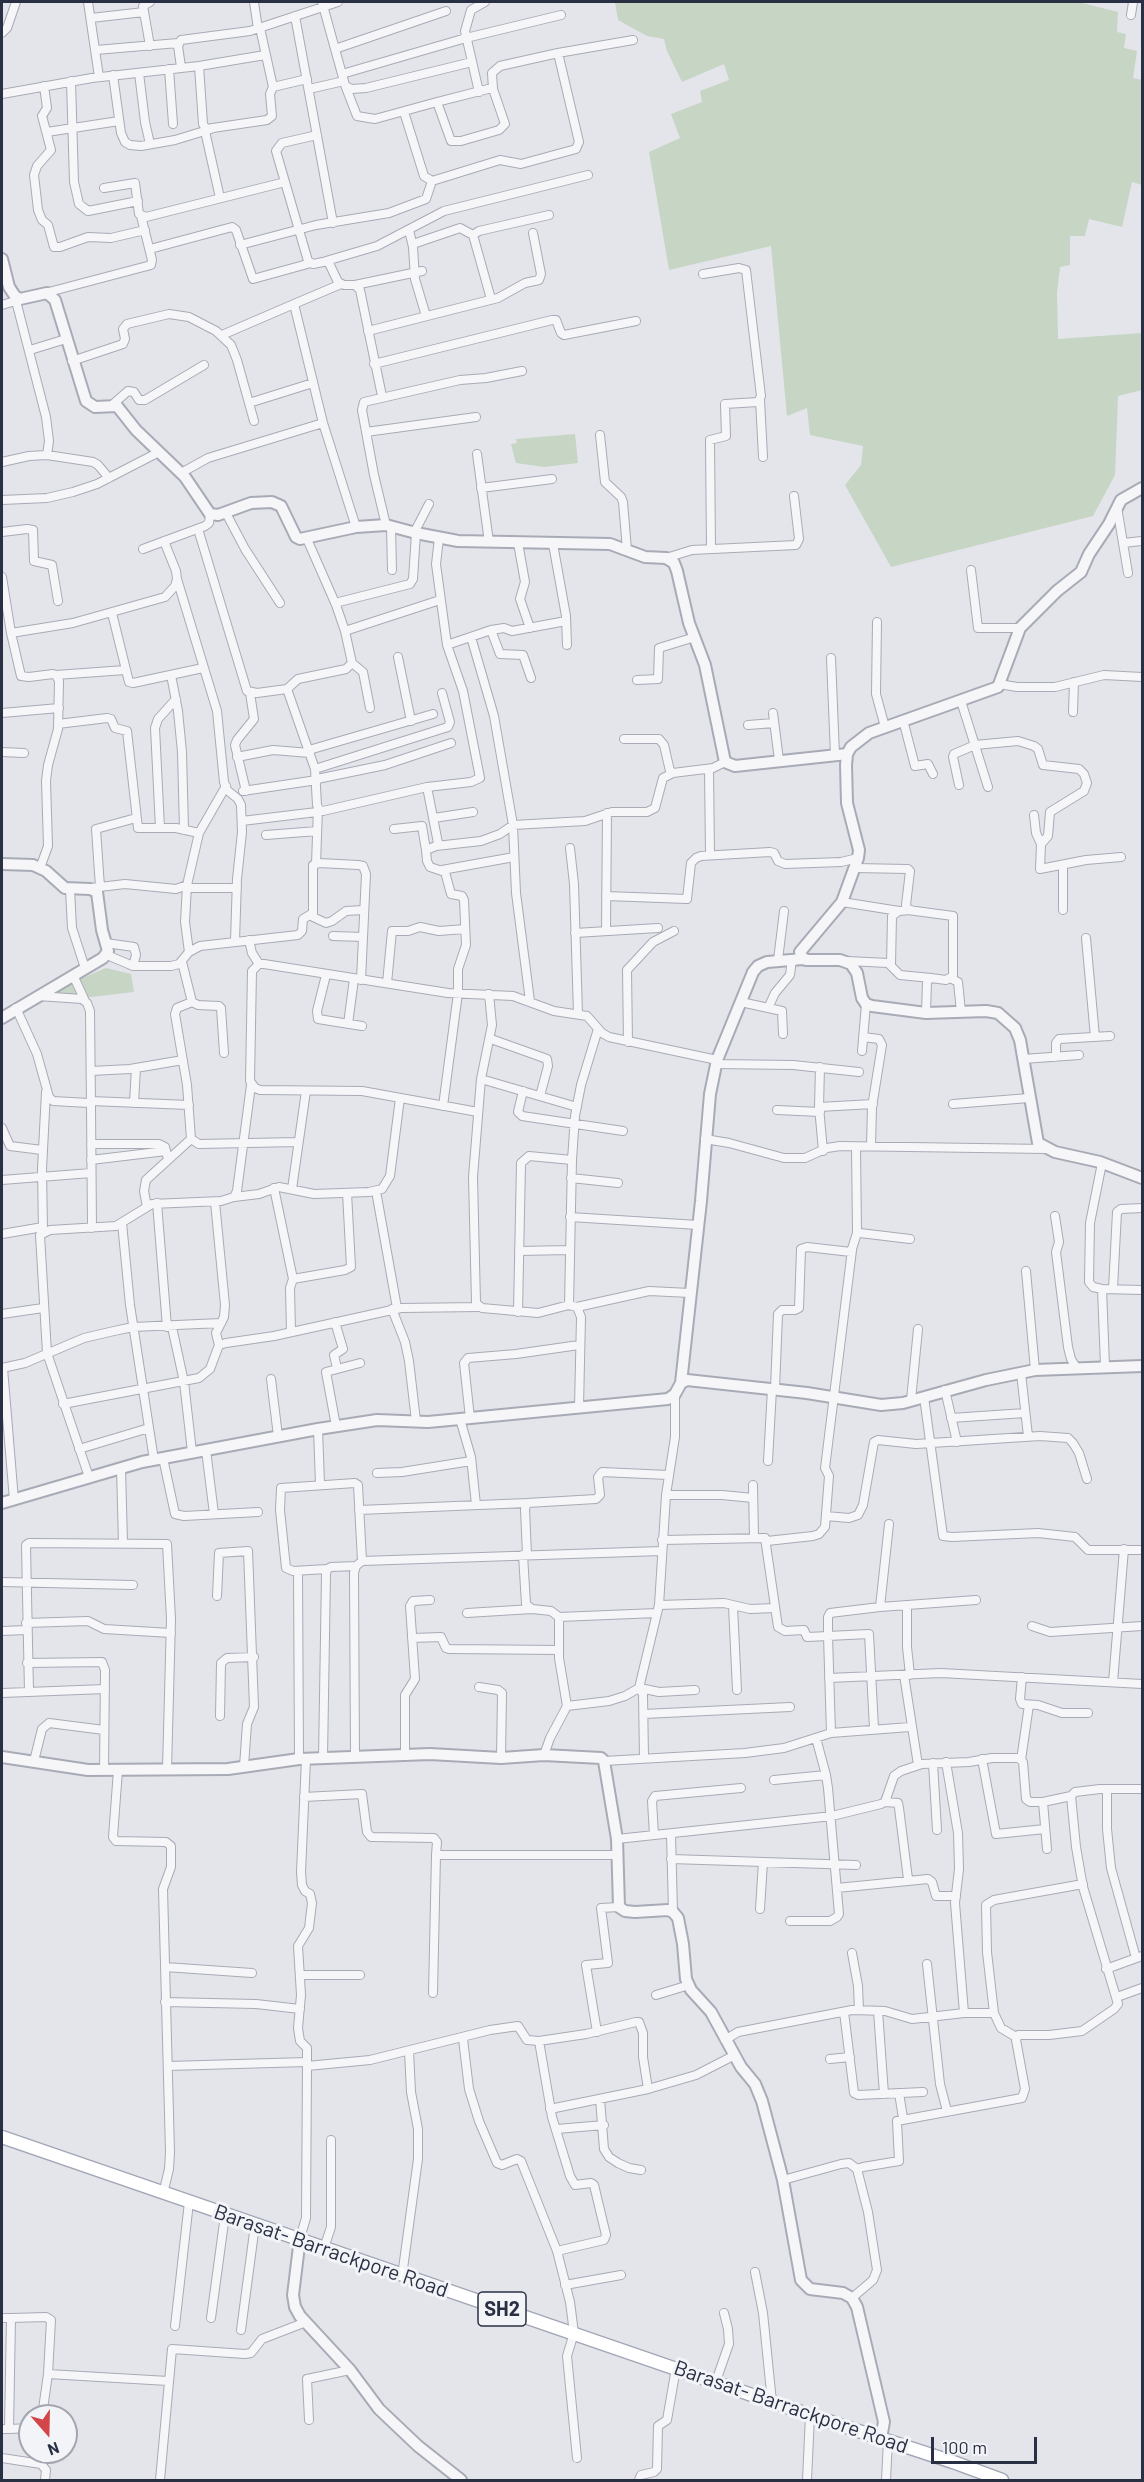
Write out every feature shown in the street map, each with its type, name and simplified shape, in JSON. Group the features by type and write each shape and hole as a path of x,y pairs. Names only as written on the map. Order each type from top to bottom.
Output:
{"main road":[{"name":"Barasat- Barrackpore Road","path":"2,2137 163,2194 300,2238 402,2276 884,2439 982,2477 1002,2481"}],"street":[{"path":"2,33 7,28 16,2"},
{"path":"88,2 99,77"},
{"path":"150,2 143,6 150,46"},
{"path":"113,75 121,133 125,142 134,146 267,120 272,116 270,94 273,87 254,2"},
{"path":"96,50 178,43 185,39 240,33 295,16 322,4 338,2"},
{"path":"479,92 466,38 466,24 471,10 485,2"},
{"path":"1131,15 1133,2"},
{"path":"322,4 357,116 375,119 493,89"},
{"path":"335,49 446,11"},
{"path":"91,18 144,12"},
{"path":"309,89 344,80 466,38 561,15"},
{"path":"295,16 333,223"},
{"path":"437,102 450,141 461,141 499,130 504,127 504,117 493,89 492,73 495,68 558,53 633,40"},
{"path":"178,43 181,68"},
{"path":"405,111 424,176 432,181 495,161 504,160 521,164 579,147 558,53"},
{"path":"2,94 71,81 199,66 265,55"},
{"path":"344,80 351,89 366,88 472,62"},
{"path":"199,66 203,124 208,130 220,198"},
{"path":"168,69 173,124"},
{"path":"139,72 150,144"},
{"path":"273,87 307,79"},
{"path":"71,81 74,191 79,204 88,211 138,201"},
{"path":"44,86 47,108 42,116 51,150 37,166 34,175 38,210 42,220 48,225 54,247 88,237 111,238 145,230"},
{"path":"47,132 119,122"},
{"path":"311,263 285,182 277,148 282,143 317,135"},
{"path":"150,249 232,227 236,230 253,279 377,246 454,208 588,175"},
{"path":"240,245 300,229 372,218 422,201 428,196 432,181"},
{"path":"141,216 285,182"},
{"path":"2,305 151,265 150,249 139,214 135,183 104,188"},
{"path":"473,235 479,231 549,215"},
{"path":"412,244 460,228 473,235 491,299"},
{"path":"409,230 426,316"},
{"path":"368,331 491,299 541,278 533,233"},
{"path":"2,259 9,287 18,300 30,350 49,434 47,455"},
{"path":"324,261 330,262 341,284"},
{"path":"703,274 739,268 746,270 760,400 763,457"},
{"path":"222,335 341,284 355,285 418,272"},
{"path":"355,285 360,290 382,396"},
{"path":"40,294 47,294 55,300 86,401 95,407 112,405 122,410 135,430 194,487 210,514 209,523 198,529 142,549"},
{"path":"294,304 323,423 356,527"},
{"path":"72,361 123,344 125,339 123,329 127,324 163,315 189,318 222,335 234,351 254,421"},
{"path":"374,363 552,320 556,320 564,335 636,321"},
{"path":"30,350 66,339"},
{"path":"112,405 128,391 134,392 139,400 145,400 204,364"},
{"path":"392,570 389,526 366,432 362,406 368,400 382,396 460,380 522,371"},
{"path":"249,403 313,383"},
{"path":"711,549 710,440 726,436 724,404 760,400"},
{"path":"366,432 476,417"},
{"path":"181,473 219,454 323,423"},
{"path":"600,435 605,482 617,492 623,502 627,550"},
{"path":"2,500 59,496 109,478 159,452"},
{"path":"477,454 489,542"},
{"path":"2,462 47,455 93,462 109,478"},
{"path":"481,488 552,479"},
{"path":"768,1008 775,993 790,975 802,948 812,940 842,902 857,863 859,850 847,803 847,754 858,739 885,727 903,720 962,706 996,689 1020,628 1057,591 1081,572 1089,554 1125,496 1143,488"},
{"path":"210,514 226,513 251,503 277,503 281,506 296,537 307,539 356,527 389,526 439,538 489,542 609,544 645,557 666,558 684,551 796,545 799,539 794,496"},
{"path":"335,603 410,584 415,533 429,504"},
{"path":"1117,507 1128,573"},
{"path":"226,513 245,549 280,603"},
{"path":"198,529 255,715 237,740 237,757 246,791"},
{"path":"2,532 33,530 34,561 52,565 58,601"},
{"path":"242,821 317,809 323,811 427,787 471,782 480,778 463,691 447,645 436,564 439,538"},
{"path":"307,539 335,603 345,631 352,663 363,672 370,708"},
{"path":"8,630 40,630 165,597 175,586 177,571 164,541"},
{"path":"1123,543 1143,541"},
{"path":"518,543 525,582 520,599 530,628"},
{"path":"553,543 566,621 567,645"},
{"path":"666,558 674,563 677,571 684,603 705,665 725,762"},
{"path":"971,570 978,628 1020,628"},
{"path":"2,577 8,630 21,676 125,670"},
{"path":"177,579 217,711 228,790 240,801 242,821 235,941"},
{"path":"345,631 440,600"},
{"path":"111,613 127,679 133,683 203,668"},
{"path":"447,645 491,630 504,628 512,631 566,621"},
{"path":"877,622 876,694 885,727"},
{"path":"491,630 500,654 523,655 531,678"},
{"path":"471,637 494,716 513,825 516,893 530,1001"},
{"path":"637,680 658,679 657,649 695,637"},
{"path":"398,657 411,721"},
{"path":"831,657 835,709 835,755"},
{"path":"250,693 287,689 298,679 346,669 352,663"},
{"path":"40,868 46,855 49,837 46,782 58,724 56,675"},
{"path":"171,675 176,699 184,773 184,830"},
{"path":"999,684 1063,686 1104,675 1143,677"},
{"path":"1073,712 1074,682"},
{"path":"107,955 133,966 171,966 182,962 189,952 201,946 298,934 302,931 303,919 311,916 314,910 313,868 317,831 317,780 287,689"},
{"path":"315,769 448,727 450,722 442,693"},
{"path":"160,828 155,728 158,719 176,699"},
{"path":"962,706 988,787"},
{"path":"2,713 59,708"},
{"path":"773,713 779,760"},
{"path":"237,757 273,750 309,752 433,714"},
{"path":"58,724 107,718 111,719 115,728 127,731 138,828 199,833"},
{"path":"903,720 915,766 928,764 933,774"},
{"path":"748,725 774,723"},
{"path":"624,739 658,739 664,745 668,767 673,773"},
{"path":"960,785 953,755 974,743 1018,741 1036,747 1043,765 1073,767 1084,774 1087,783 1084,791 1050,812 1048,836 1041,844"},
{"path":"228,790 246,791 365,770 451,743"},
{"path":"2,752 24,753"},
{"path":"426,849 490,839 513,825 585,821 607,813 652,811 657,804 663,778 673,773 709,769 725,762 735,766 847,754"},
{"path":"709,769 710,855"},
{"path":"427,787 438,838 436,846"},
{"path":"189,952 185,922 187,886 194,846 199,833 228,790"},
{"path":"434,818 473,812"},
{"path":"606,931 607,813"},
{"path":"1034,815 1036,836 1041,844 1040,869 1086,860 1120,857"},
{"path":"107,955 99,897 95,888 96,829 136,819"},
{"path":"394,829 422,826 428,864 446,874 451,894 464,898 465,951 458,969 458,993 443,1106"},
{"path":"266,835 317,831"},
{"path":"570,849 574,884 578,1014"},
{"path":"606,896 687,899 691,863 696,858 710,855 771,852 778,861 785,864 841,862 908,869 910,875 906,908 911,910"},
{"path":"442,870 514,857"},
{"path":"2,864 21,864 40,868 59,884 70,889 125,884 176,889 187,886 237,888"},
{"path":"315,864 363,866 366,874 358,979 348,1024"},
{"path":"1063,910 1064,865"},
{"path":"70,889 72,928 85,968"},
{"path":"842,902 953,916 954,973 950,978"},
{"path":"311,916 326,923 346,911 363,910"},
{"path":"778,960 784,911"},
{"path":"891,965 892,916 902,911"},
{"path":"387,983 392,931 408,931 420,927 436,931 465,930"},
{"path":"575,933 658,928"},
{"path":"628,1041 627,969 654,942 674,931"},
{"path":"333,936 363,937"},
{"path":"1086,938 1095,1037"},
{"path":"249,940 252,953 259,964 458,993 513,996 554,1011 587,1016 598,1029 609,1037 717,1062 782,1064 859,1072"},
{"path":"106,943 126,944 134,947 136,955 133,966"},
{"path":"2,1018 107,955"},
{"path":"2,1503 158,1459 336,1426 377,1420 465,1419 668,1399 675,1394 681,1383 710,1094 717,1062 753,972 758,966 778,960 882,962 891,965 900,975 950,978 958,982 961,1012"},
{"path":"847,961 854,967 862,998 866,1004 862,1051"},
{"path":"182,962 192,1002"},
{"path":"234,1197 251,1086 252,971 259,964"},
{"path":"73,975 90,1011 92,1228"},
{"path":"326,975 317,1011 318,1018 362,1026"},
{"path":"926,1013 927,981 931,978"},
{"path":"479,1307 475,1298 473,1177 481,1079 491,1039 492,1018 489,994"},
{"path":"36,996 85,1000"},
{"path":"191,1140 189,1105 175,1011 180,1006 192,1002 221,1008 224,1053"},
{"path":"741,1002 780,1010 784,1013 783,1034"},
{"path":"866,1004 926,1013 986,1011 998,1013 1007,1019 1016,1028 1038,1143 1046,1149"},
{"path":"16,1008 37,1054 46,1090 42,1150 43,1229 39,1240 47,1353 89,1477"},
{"path":"579,1407 581,1317 573,1306 569,1250 572,1160 581,1085 598,1029"},
{"path":"1056,1057 1056,1043 1059,1039 1110,1036"},
{"path":"863,1037 879,1039 882,1045 873,1104 871,1146"},
{"path":"491,1039 547,1059 548,1066 540,1096"},
{"path":"1023,1059 1079,1055"},
{"path":"91,1071 136,1068 183,1060"},
{"path":"820,1067 823,1151"},
{"path":"134,1103 136,1068"},
{"path":"481,1079 577,1107"},
{"path":"251,1086 260,1090 362,1091 478,1112"},
{"path":"46,1090 53,1101 189,1105"},
{"path":"292,1189 306,1091"},
{"path":"523,1091 519,1114 622,1131"},
{"path":"2,1234 43,1229 108,1228 158,1203 216,1202 250,1196 274,1188 292,1189 308,1194 376,1191 386,1185 390,1176 400,1098"},
{"path":"953,1104 1029,1098"},
{"path":"777,1110 873,1104"},
{"path":"2,1128 3,1137 10,1146 42,1150"},
{"path":"705,1139 784,1158 805,1158 840,1146 1046,1149 1102,1163 1143,1178"},
{"path":"191,1140 199,1144 298,1142"},
{"path":"147,1207 144,1191 146,1180 167,1155 191,1140"},
{"path":"91,1144 159,1144 163,1145 167,1155"},
{"path":"662,1540 765,1538 767,1541 819,1534 825,1527 829,1476 825,1468 852,1250 857,1233 856,1147"},
{"path":"91,1160 167,1155"},
{"path":"518,1311 521,1163 529,1156 572,1160"},
{"path":"1102,1163 1090,1223 1088,1278 1091,1286 1143,1290"},
{"path":"2,1180 91,1173"},
{"path":"572,1178 618,1183"},
{"path":"274,1188 293,1280 290,1288 291,1332"},
{"path":"376,1191 395,1309 409,1361 416,1421"},
{"path":"293,1280 351,1267 347,1193"},
{"path":"63,1404 184,1382 206,1374 219,1346 216,1333 225,1305 216,1202"},
{"path":"158,1203 169,1327 184,1382 192,1452"},
{"path":"1113,1289 1116,1212 1120,1209 1143,1208"},
{"path":"1055,1216 1059,1242 1056,1252 1068,1347 1076,1367"},
{"path":"570,1217 698,1225"},
{"path":"122,1223 142,1389 149,1428 176,1514 184,1516 258,1512"},
{"path":"857,1233 910,1239"},
{"path":"768,1461 778,1314 782,1310 799,1308 801,1249 807,1247 852,1250"},
{"path":"519,1251 569,1250"},
{"path":"1026,1271 1035,1370"},
{"path":"1102,1288 1106,1366"},
{"path":"219,1346 395,1309 422,1306 479,1307 538,1313 649,1291 690,1293"},
{"path":"2,1314 43,1308"},
{"path":"335,1322 343,1349 334,1354 337,1368"},
{"path":"14,1500 2,1368 26,1363 84,1338 134,1327 221,1323"},
{"path":"911,1400 918,1329"},
{"path":"476,1504 465,1419 464,1363 468,1358 579,1345"},
{"path":"336,1426 326,1374 328,1370 360,1363"},
{"path":"681,1383 694,1380 881,1405 1035,1370 1143,1366"},
{"path":"1021,1373 1028,1436"},
{"path":"271,1379 279,1436"},
{"path":"945,1390 957,1442"},
{"path":"644,1758 643,1694 639,1688 658,1609 666,1495 675,1437 675,1394"},
{"path":"924,1397 941,1534 945,1537 1038,1533 1075,1537 1088,1550 1143,1550"},
{"path":"951,1418 1025,1413"},
{"path":"79,1449 149,1428"},
{"path":"318,1429 320,1484"},
{"path":"826,1516 849,1518 858,1515 863,1505 874,1442 884,1440 931,1444 1028,1436 1057,1436 1071,1440 1079,1453 1087,1479"},
{"path":"206,1450 213,1514"},
{"path":"377,1473 402,1472 471,1461"},
{"path":"121,1468 123,1543"},
{"path":"359,1510 596,1499 600,1495 598,1477 603,1472 669,1475"},
{"path":"355,1757 354,1573 359,1564 358,1485 355,1483 285,1486 280,1491 282,1540 286,1568 298,1571 359,1564 525,1555 661,1551"},
{"path":"753,1485 754,1538"},
{"path":"666,1495 722,1495 753,1498"},
{"path":"526,1503 526,1604 532,1609"},
{"path":"880,1607 889,1524"},
{"path":"767,1541 780,1630 804,1630 810,1637 869,1634 874,1728"},
{"path":"28,1692 25,1549 29,1543 166,1544 171,1633 167,1769"},
{"path":"1113,1682 1124,1549"},
{"path":"217,1596 219,1552 248,1551 254,1657 254,1707 246,1728 244,1766"},
{"path":"323,1758 327,1569"},
{"path":"298,1571 304,1797 301,1872 302,1885 310,1894 312,1903 309,1928 299,1943 300,2041 307,2048 306,2218 300,2238 293,2295 295,2307 350,2370 379,2409 418,2446 461,2481"},
{"path":"2,1582 133,1585"},
{"path":"405,1756 405,1695 415,1679 411,1603 416,1600 430,1600"},
{"path":"831,1733 828,1614 880,1607 976,1600"},
{"path":"467,1613 532,1609 551,1611 559,1617 724,1603 750,1609 775,1608"},
{"path":"907,1605 910,1726 918,1765"},
{"path":"734,1606 737,1690"},
{"path":"544,1755 567,1706 559,1650 559,1617"},
{"path":"2,1631 88,1621 111,1630 171,1633"},
{"path":"1032,1626 1050,1632 1143,1626"},
{"path":"412,1638 441,1636 446,1648 449,1649 559,1650"},
{"path":"220,1716 221,1664 227,1658 254,1657"},
{"path":"27,1663 102,1662 105,1670 104,1770"},
{"path":"829,1678 941,1673 1143,1684"},
{"path":"1022,1677 1020,1702 1062,1713 1088,1713"},
{"path":"479,1687 498,1690 502,1693 501,1758"},
{"path":"567,1706 609,1701 639,1688 659,1692 695,1690"},
{"path":"2,1693 105,1689"},
{"path":"1029,1705 1022,1760 1026,1799 1029,1802 1043,1802 1071,1796 1075,1792 1143,1789"},
{"path":"644,1714 790,1707"},
{"path":"34,1761 42,1729 49,1723 104,1730"},
{"path":"2,1756 88,1770 228,1769 303,1759 430,1754 501,1758 544,1755 601,1758 604,1761 745,1753 784,1748 831,1733 910,1726"},
{"path":"790,1922 830,1920 837,1917 837,1888 826,1775 816,1738"},
{"path":"885,1802 894,1776 918,1765 982,1759 1022,1760"},
{"path":"982,1759 996,1834 1045,1829"},
{"path":"604,1761 617,1839 620,1907"},
{"path":"946,1762 958,1833 959,1869 956,1896 964,2013"},
{"path":"933,1763 937,1830"},
{"path":"118,1770 113,1837 116,1840 166,1842 171,1846 171,1867 163,1888 170,2152 169,2169 163,2194"},
{"path":"774,1780 826,1775"},
{"path":"654,1835 652,1801 656,1796 741,1788"},
{"path":"1106,1969 1139,1957 1111,1868 1107,1829 1107,1789"},
{"path":"304,1797 362,1794 367,1832 371,1837 434,1838 437,1842 433,1993"},
{"path":"1016,2037 1022,2034 1049,2035 1082,2031 1118,2004 1083,1884 1076,1847 1071,1796"},
{"path":"617,1839 830,1816 885,1802 898,1803 908,1879"},
{"path":"1043,1802 1047,1849"},
{"path":"671,1834 673,1912 680,1927 686,1979 711,2012 725,2040 755,2084 783,2180 797,2261 804,2285 810,2289 843,2293 852,2298 857,2307 884,2422 886,2481"},
{"path":"436,1855 616,1855"},
{"path":"671,1859 855,1865"},
{"path":"760,1909 763,1862"},
{"path":"837,1888 908,1879 930,1880 936,1896 956,1896"},
{"path":"857,2169 899,2161 897,2123 903,2118 1022,2098 1025,2089 1016,2037 1001,2028 994,2013 985,1910 988,1902 1083,1884"},
{"path":"597,2032 586,1965 608,1963 601,1908 620,1907 625,1911 635,1912 673,1912"},
{"path":"852,1953 858,1986 859,2010"},
{"path":"927,1964 940,2084 947,2111"},
{"path":"165,1967 252,1973"},
{"path":"300,1975 360,1975"},
{"path":"656,1995 689,1985"},
{"path":"1117,1997 1143,1988"},
{"path":"165,2002 256,2004 300,2009"},
{"path":"725,2040 738,2032 859,2010 878,2011 912,2019 964,2013 994,2013"},
{"path":"878,2011 884,2094"},
{"path":"844,2012 854,2093 858,2096 923,2092"},
{"path":"168,2066 307,2064 370,2060 514,2026 521,2029 526,2040 539,2041 597,2032 639,2022 643,2033 642,2057 648,2088"},
{"path":"462,2039 469,2089 479,2121 497,2163 502,2165 517,2159 521,2161 541,2206 557,2251 574,2333 567,2356 577,2458"},
{"path":"539,2041 550,2109 574,2184 577,2186 591,2183 594,2185 606,2238 598,2242 557,2251"},
{"path":"402,2276 418,2159 418,2129 411,2092 409,2051"},
{"path":"550,2109 696,2075 735,2055"},
{"path":"830,2059 850,2057"},
{"path":"899,2094 903,2118"},
{"path":"600,2099 604,2125 602,2137 604,2149 609,2157 629,2168 641,2170"},
{"path":"557,2129 604,2125"},
{"path":"324,2248 331,2227 331,2140"},
{"path":"783,2180 849,2163 861,2175 877,2270 873,2280 852,2298"},
{"path":"175,2326 189,2202"},
{"path":"211,2318 225,2215"},
{"path":"241,2330 255,2224"},
{"path":"755,2272 763,2313 772,2402"},
{"path":"565,2285 621,2275"},
{"path":"716,2381 729,2344 724,2313"},
{"path":"2,2318 46,2317 51,2320 44,2404"},
{"path":"5,2429 11,2318"},
{"path":"160,2481 172,2349 251,2353 262,2339 306,2322"},
{"path":"639,2481 641,2475 657,2469 658,2426 667,2420 676,2368"},
{"path":"309,2420 307,2379 350,2370"},
{"path":"48,2374 168,2381"},
{"path":"807,2481 810,2415"},
{"path":"2,2458 41,2464 46,2470 45,2481"}],"green space":[{"path":"615,2 1078,2 1118,12 1117,32 1126,34 1124,48 1137,51 1133,78 1142,80 1142,185 1132,182 1122,227 1089,219 1085,236 1070,236 1070,265 1060,267 1057,293 1058,339 1142,333 1142,390 1118,396 1115,475 1093,516 891,567 845,485 861,465 863,446 810,435 807,408 787,416 771,246 669,270 649,152 680,138 671,114 702,102 700,91 729,80 724,64 682,82 667,51 664,39 647,36 618,20"},
{"path":"575,434 578,463 544,467 516,463 511,444 517,443 516,439"},
{"path":"106,968 131,974 134,992 82,998 54,994 59,988"}]}
